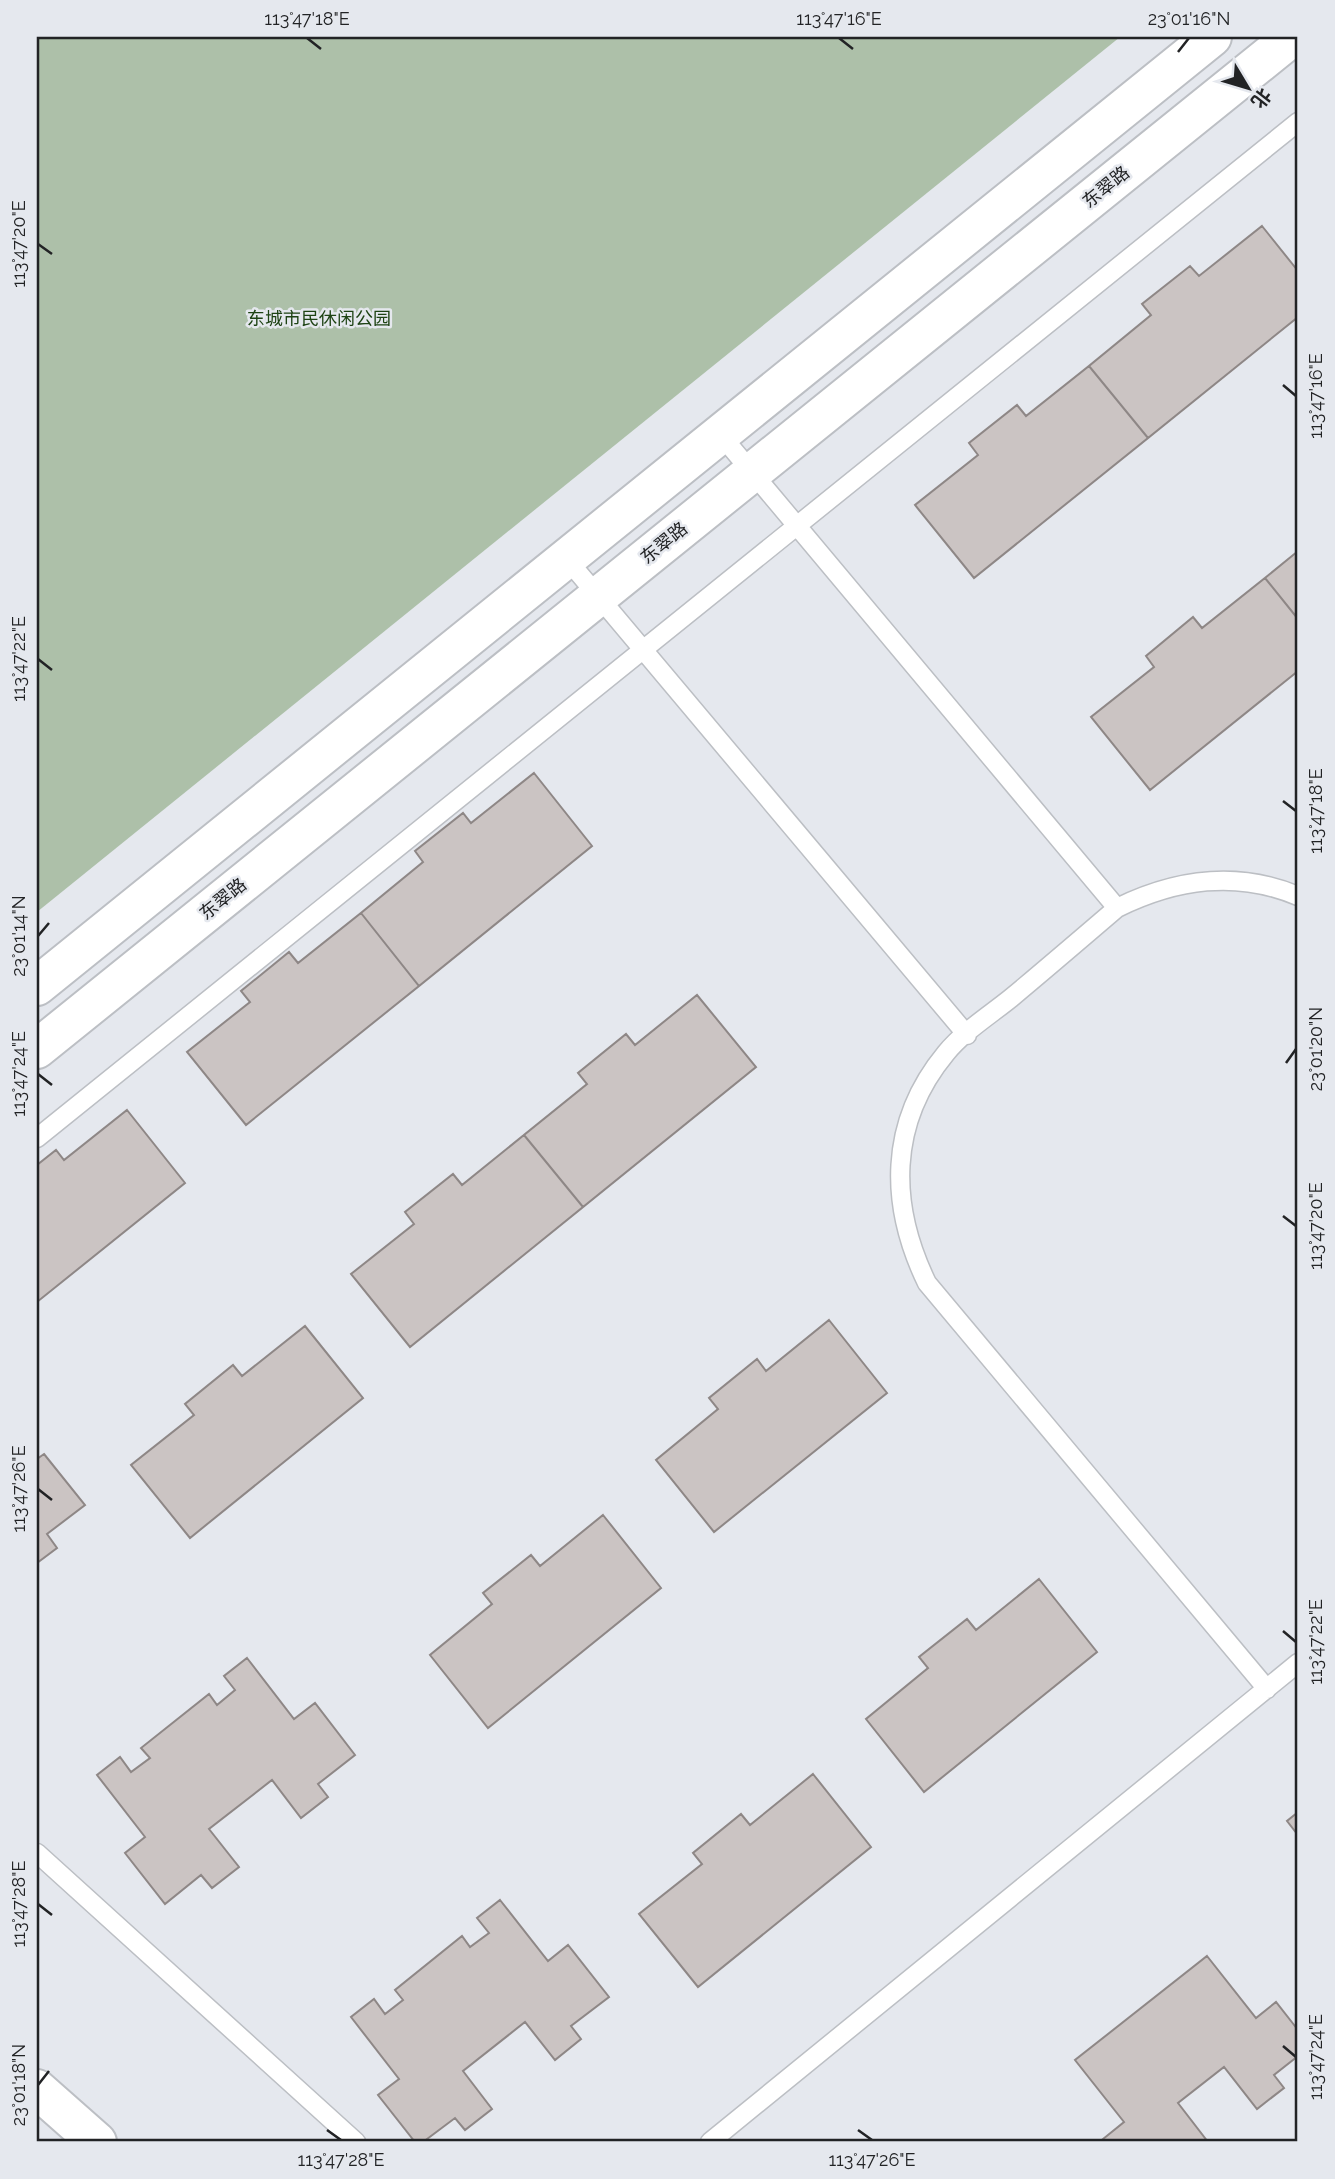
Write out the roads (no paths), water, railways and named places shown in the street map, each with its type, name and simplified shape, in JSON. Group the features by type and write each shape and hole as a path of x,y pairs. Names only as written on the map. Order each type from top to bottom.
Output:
{"street":[{"path":"37,986 1212,37"},
{"name":"东翠路","path":"37,1049 1292,37"},
{"path":"37,2089 97,2142"}],"lane":[{"path":"37,1138 1298,122"},
{"path":"720,434 1117,908"},
{"path":"566,558 967,1035"},
{"path":"1267,1689 927,1283 904,1226 899,1195 900,1164 905,1133 929,1076 947,1051 1117,908 1175,885 1205,880 1237,880 1267,885 1298,896"},
{"path":"710,2142 1298,1663"},
{"path":"37,1853 356,2142"}],"park label":[{"name":"东城市民休闲公园","path":"319,319"}]}
